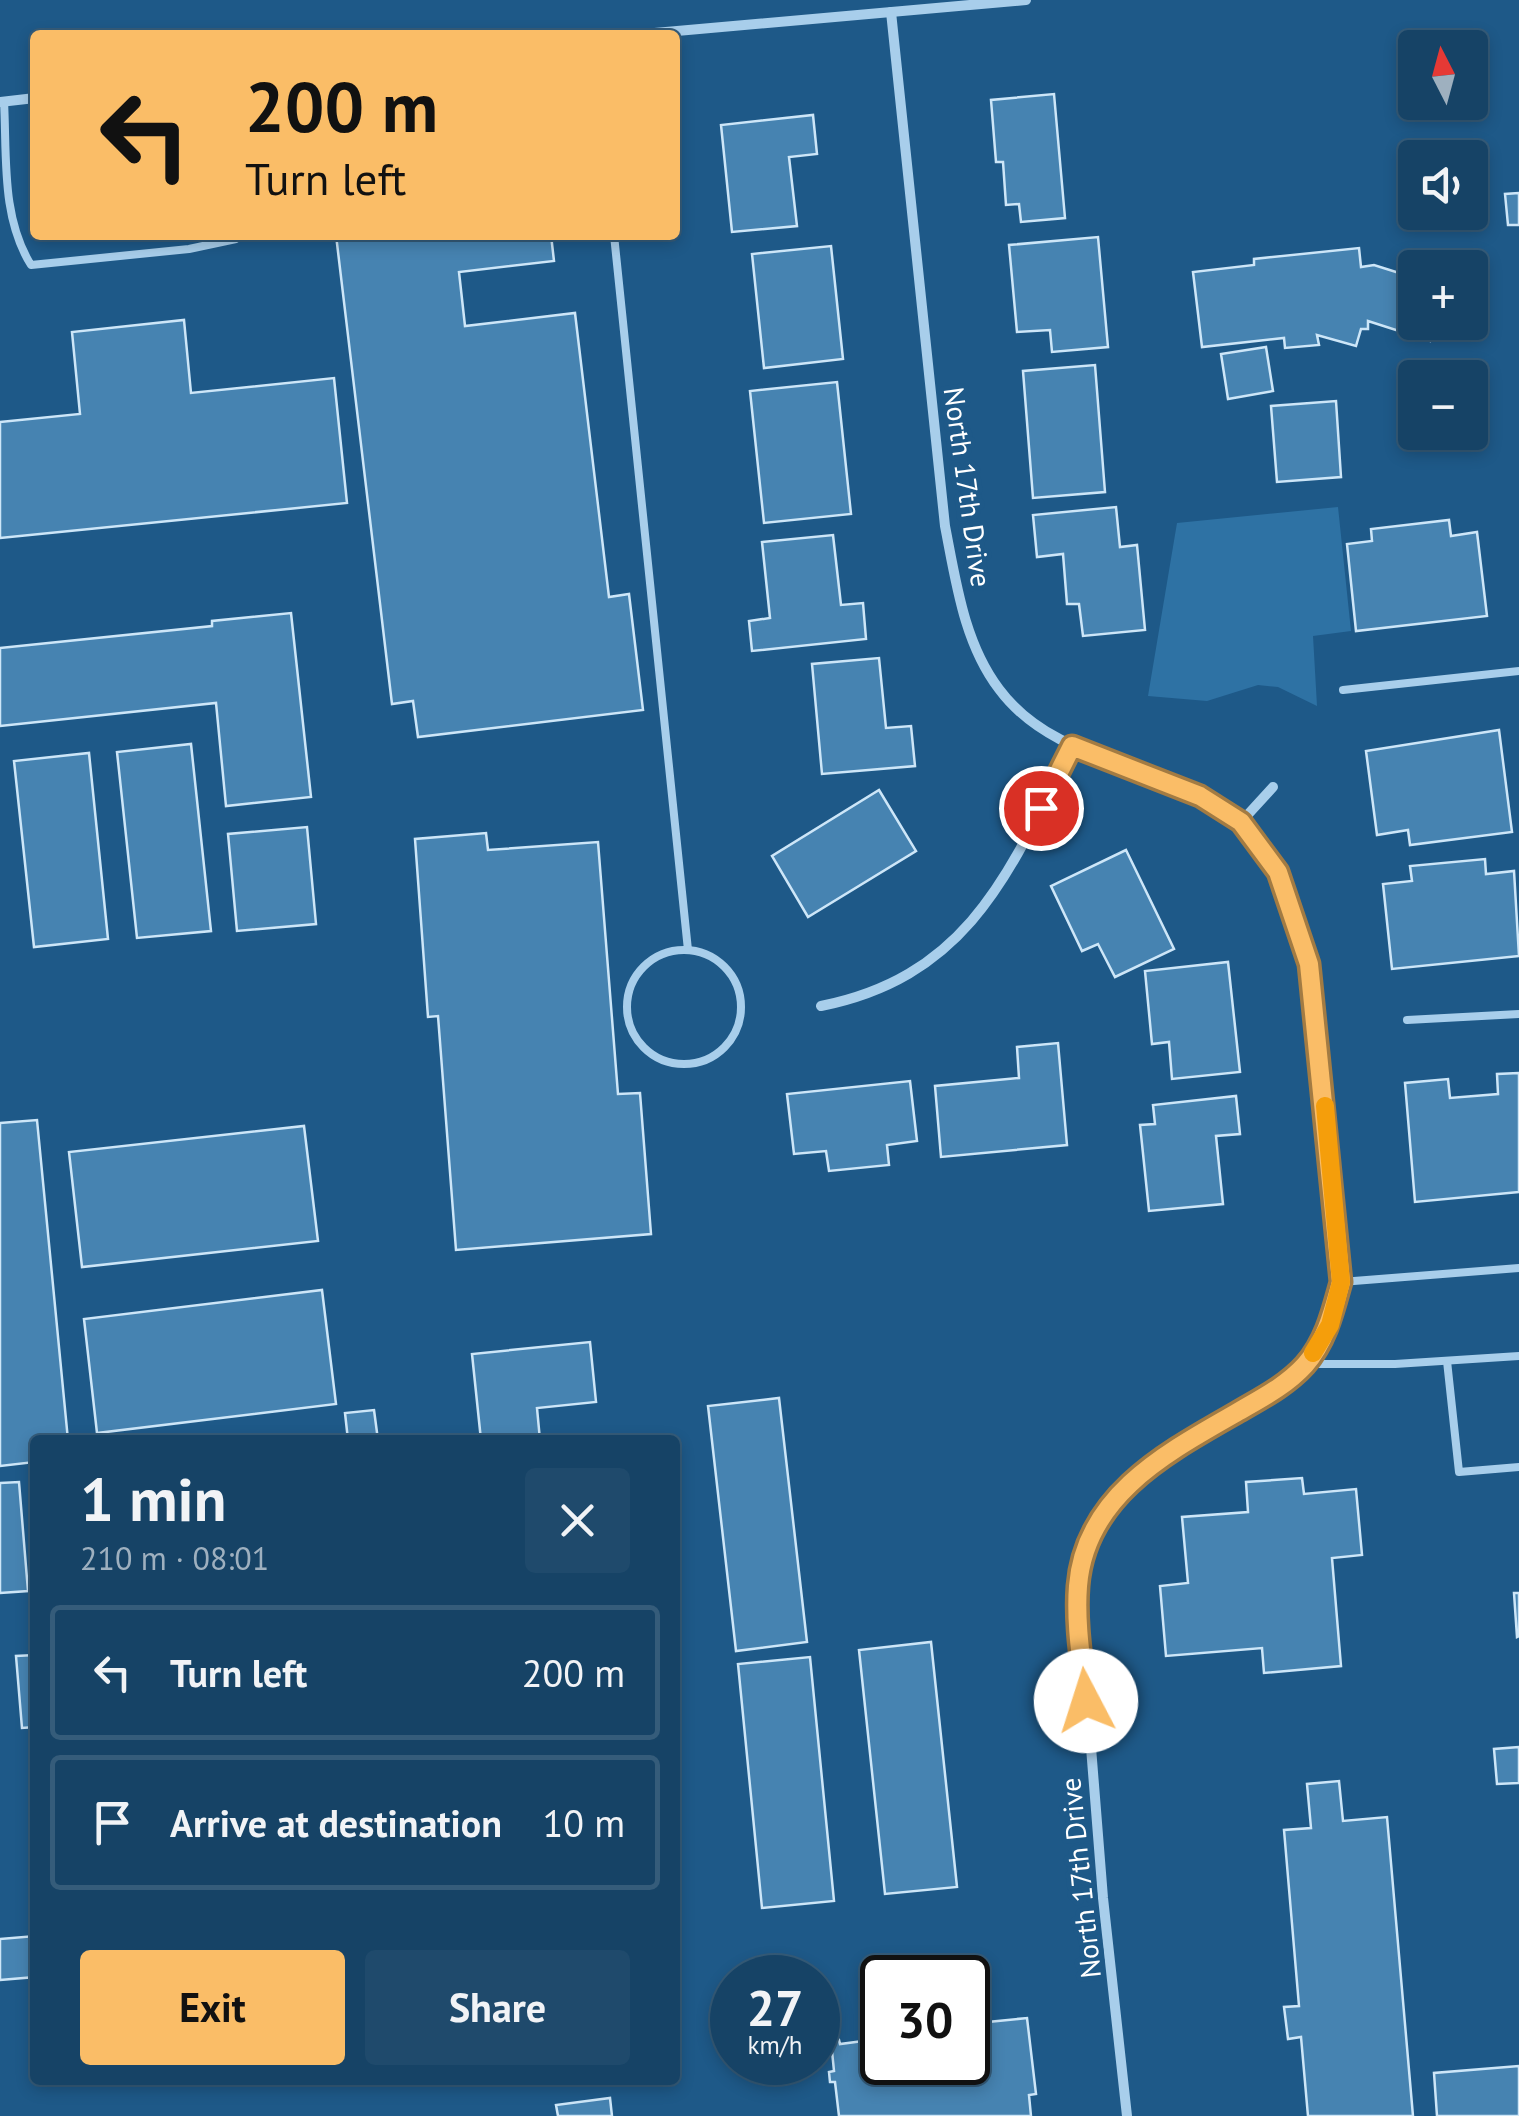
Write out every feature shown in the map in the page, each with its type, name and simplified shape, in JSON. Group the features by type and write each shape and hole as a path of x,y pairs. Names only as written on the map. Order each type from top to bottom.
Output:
{"street":[{"path":"680,31 1026,0"},
{"name":"North 17th Drive","path":"891,12 945,526 974,644 1000,690 1036,726 1072,746 1200,796 1241,822 1278,872 1309,964 1341,1282 1330,1325 1306,1364 1278,1389 1166,1453 1133,1478 1108,1507 1088,1541 1078,1584 1103,1898 1127,2116"},
{"path":"2,101 30,98"},
{"path":"820,1006 868,995 909,975 948,948 984,908 1012,866 1072,746"},
{"path":"1241,822 1273,786"}],"lane":[{"path":"2,101 9,210 16,242 31,265 189,249 231,240"},
{"path":"615,240 688,950"},
{"path":"1343,690 1519,670"},
{"path":"688,950 710,955 728,969 739,989 742,1011 736,1033 722,1051 703,1062 680,1065 659,1059 641,1045 629,1026 626,1004 632,982 646,964 666,953 688,950"},
{"path":"1407,1020 1519,1014"},
{"path":"1341,1282 1519,1268"},
{"path":"1306,1364 1448,1362 1519,1356"},
{"path":"1448,1362 1459,1472 1519,1467"}],"shaded area":[{"path":"1338,507 1351,631 1313,636 1317,706 1278,687 1258,685 1207,701 1148,696 1177,523"}],"building":[{"path":"1054,94 1065,218 1021,222 1019,204 1006,205 1003,162 996,162 991,100"},
{"path":"813,115 817,154 789,157 797,226 732,232 721,125"},
{"path":"1519,193 1519,225 1508,225 1505,194"},
{"path":"1098,237 1108,347 1052,352 1050,330 1017,332 1009,245"},
{"path":"337,240 552,240 554,261 459,272 465,326 575,313 609,597 629,594 643,710 418,737 413,701 392,704"},
{"path":"831,246 843,359 764,368 752,254"},
{"path":"1359,248 1361,267 1374,265 1398,273 1398,331 1368,321 1368,329 1361,329 1356,346 1317,335 1319,345 1285,348 1284,338 1202,347 1193,272 1254,265 1254,259"},
{"path":"184,320 191,393 334,378 347,503 0,538 0,422 80,414 72,332"},
{"path":"1266,347 1273,391 1228,399 1221,354"},
{"path":"1095,365 1105,492 1033,498 1023,371"},
{"path":"837,382 851,514 764,523 750,391"},
{"path":"1336,401 1341,477 1277,482 1271,406"},
{"path":"1116,507 1120,547 1137,545 1145,630 1083,636 1079,604 1067,604 1063,554 1037,557 1033,515"},
{"path":"1449,520 1451,536 1477,532 1487,616 1356,631 1347,544 1372,541 1371,529"},
{"path":"833,535 841,605 863,603 866,639 752,651 749,621 770,618 762,542"},
{"path":"291,613 311,797 226,806 216,703 0,726 0,648 212,626 212,621"},
{"path":"879,658 886,728 911,726 915,766 822,774 812,664"},
{"path":"1499,730 1512,832 1410,845 1408,830 1377,835 1366,751"},
{"path":"191,744 211,931 137,938 117,752"},
{"path":"89,753 108,939 34,947 14,761"},
{"path":"879,790 916,851 808,917 772,856"},
{"path":"307,827 316,924 237,931 228,834"},
{"path":"486,833 488,850 598,842 618,1094 640,1093 651,1234 456,1250 438,1016 428,1017 415,839"},
{"path":"1126,850 1174,949 1115,977 1098,944 1082,951 1051,886"},
{"path":"1485,859 1486,874 1514,871 1519,956 1392,969 1383,884 1412,881 1410,866"},
{"path":"1228,962 1240,1072 1172,1079 1169,1042 1152,1044 1145,971"},
{"path":"1058,1043 1067,1145 941,1157 935,1086 1019,1078 1017,1047"},
{"path":"1519,1073 1519,1192 1415,1202 1405,1083 1448,1079 1450,1098 1498,1094 1497,1074"},
{"path":"910,1081 917,1141 887,1145 889,1165 829,1171 826,1151 794,1154 787,1094"},
{"path":"1236,1096 1240,1134 1216,1136 1223,1204 1149,1211 1140,1125 1155,1124 1153,1105"},
{"path":"37,1120 68,1435 30,1435 30,1463 0,1466 0,1123"},
{"path":"304,1126 318,1241 82,1267 69,1152"},
{"path":"322,1290 336,1404 97,1433 84,1319"},
{"path":"590,1342 596,1402 537,1408 540,1435 480,1435 472,1354"},
{"path":"779,1398 807,1642 736,1651 708,1406"},
{"path":"374,1410 377,1435 347,1435 345,1413"},
{"path":"1302,1478 1304,1494 1356,1489 1362,1555 1332,1558 1341,1666 1264,1673 1262,1648 1166,1656 1160,1586 1188,1583 1182,1517 1248,1512 1246,1482"},
{"path":"19,1482 28,1591 0,1593 0,1483"},
{"path":"1514,1593 1519,1593 1517,1637"},
{"path":"931,1642 957,1887 885,1894 859,1650"},
{"path":"30,1655 30,1727 22,1728 16,1656"},
{"path":"810,1657 834,1901 762,1908 738,1664"},
{"path":"1519,1747 1519,1783 1497,1784 1494,1749"},
{"path":"1339,1781 1343,1821 1387,1817 1413,2116 1308,2116 1301,2037 1288,2039 1284,2007 1299,2006 1284,1830 1311,1828 1307,1784"},
{"path":"30,1936 30,1977 0,1980 0,1939"},
{"path":"1027,2018 1036,2094 1029,2095 1031,2116 839,2116 835,2085 840,2085 840,2044 860,2041 860,2085 990,2085 990,2022"},
{"path":"1519,2066 1519,2116 1437,2116 1434,2073"},
{"path":"610,2098 612,2116 558,2116 556,2105"}],"slow traffic":[{"path":"1313,1353 1330,1325 1341,1282 1325,1106"}],"route":[{"path":"1041,808 1072,746 1200,796 1241,822 1278,872 1309,964 1341,1282 1330,1325 1306,1364 1278,1389 1166,1453 1133,1478 1108,1507 1088,1541 1078,1584 1086,1701"}]}
